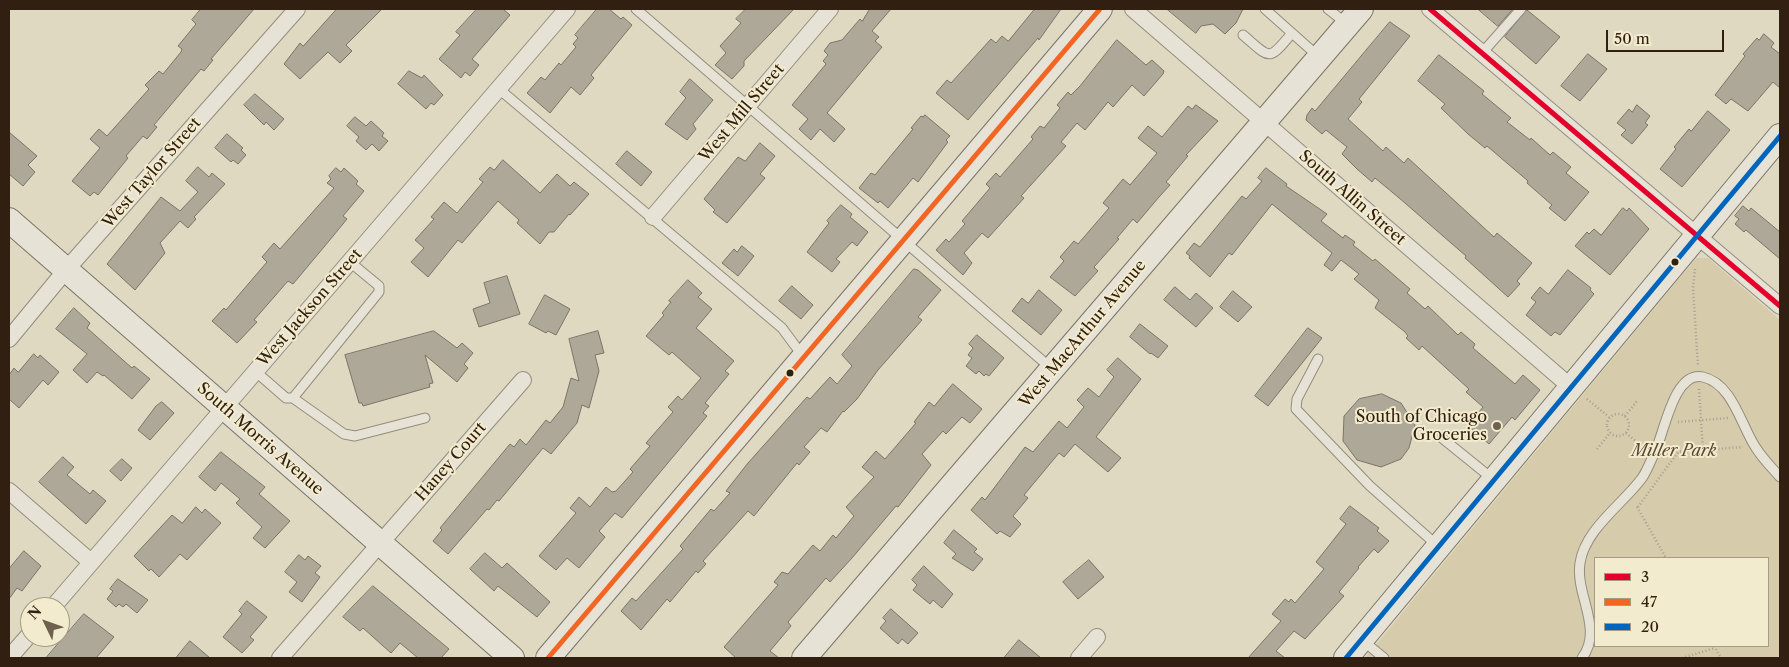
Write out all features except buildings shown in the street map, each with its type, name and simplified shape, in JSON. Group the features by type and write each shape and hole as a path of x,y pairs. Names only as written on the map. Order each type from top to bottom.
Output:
{"main road":[{"path":"548,658 1100,9"},
{"name":"West MacArthur Avenue","path":"804,658 1354,17"},
{"path":"1346,658 1494,480 1578,392 1698,236 1780,137"},
{"name":"South Morris Avenue","path":"9,220 512,658"}],"street":[{"name":"West Taylor Street","path":"9,339 66,270 298,9"},
{"name":"West Jackson Street","path":"61,597 567,9"},
{"name":"West Mill Street","path":"653,217 830,9"},
{"name":"South Allin Street","path":"1133,9 1578,392"},
{"path":"1430,9 1780,306"},
{"name":"Haney Court","path":"380,544 523,380"},
{"path":"9,491 91,562"},
{"path":"280,658 380,544"},
{"path":"1078,658 1097,637"},
{"path":"9,658 20,645"}],"lane":[{"path":"636,9 1052,369"},
{"path":"1265,9 1319,57"},
{"path":"1328,9 1354,17"},
{"path":"1482,53 1521,9"},
{"path":"1243,36 1266,54 1271,55 1275,54 1292,33"},
{"path":"499,89 653,217 782,328 804,358"},
{"path":"293,398 379,292 379,286 350,262"},
{"path":"1318,359 1297,398 1296,408 1370,486 1439,547"},
{"path":"255,372 286,398 293,398 344,434 354,436 425,418"},
{"path":"1582,658 1588,650 1592,629 1581,585 1580,563 1587,544 1642,477 1656,451 1675,394 1686,382 1698,377 1716,383 1728,397 1755,446 1780,477"},
{"path":"1442,438 1494,480"},
{"path":"1362,640 1384,658"}],"path":[{"path":"1695,268 1693,288 1703,450"},
{"path":"1578,392 1609,417"},
{"path":"1625,416 1638,400"},
{"path":"1617,413 1625,416 1629,424 1626,433 1617,436 1610,433 1606,427 1609,417 1617,413"},
{"path":"1667,422 1700,421 1739,416"},
{"path":"1597,449 1610,433"},
{"path":"1665,557 1638,507 1678,452 1755,446"},
{"path":"1682,658 1714,647 1721,658"}],"green space":[{"name":"Miller Park","path":"1696,258 1708,258 1780,320 1780,658 1365,658"}],"transit line":[{"name":"47","path":"548,658 1100,9"},
{"name":"3","path":"1430,9 1780,306"},
{"name":"20","path":"1346,658 1780,136"}],"place":[{"name":"South of Chicago Groceries","path":"1497,426"}]}
